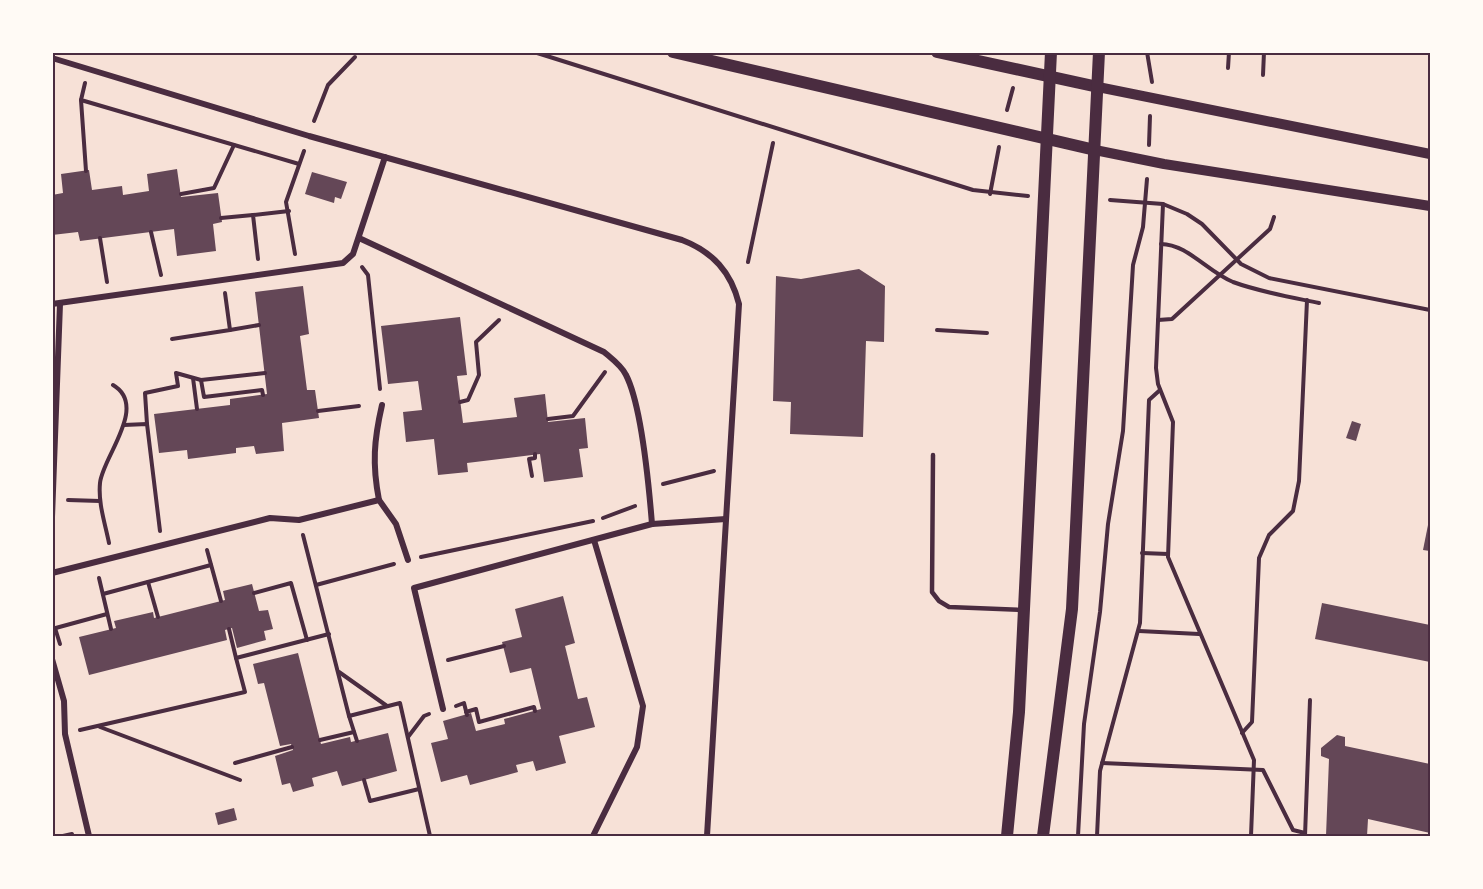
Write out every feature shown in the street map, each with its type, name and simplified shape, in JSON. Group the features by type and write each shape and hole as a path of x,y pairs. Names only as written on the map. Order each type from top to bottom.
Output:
{"main road":[{"path":"673,52 1095,150"},
{"path":"937,52 1098,87"},
{"path":"1007,837 1019,712 1052,52"},
{"path":"1043,837 1072,609 1100,52"}],"street":[{"path":"52,57 309,136 682,240 696,245 720,263 735,290 739,304 707,837"},
{"path":"1098,87 1431,154"},
{"path":"1095,150 1164,164 1431,206"},
{"path":"52,518 56,304 343,263 353,254 385,157"},
{"path":"359,238 604,352 614,360 626,374 635,406 649,487 652,525"},
{"path":"382,405 375,439 373,469 379,500 396,524 408,560"},
{"path":"52,573 270,518 299,520 379,500"},
{"path":"443,709 414,588 652,525 726,519"},
{"path":"593,837 638,747 643,706 594,540"},
{"path":"52,659 64,701 65,734 89,837"}],"lane":[{"path":"933,455 930,580 932,592 939,601 949,607 1023,610"}],"path":[{"path":"534,52 894,166 990,194 1029,196"},
{"path":"1148,52 1152,72"},
{"path":"1228,68 1229,52"},
{"path":"1263,75 1264,52"},
{"path":"297,269 286,202 328,85 355,57"},
{"path":"86,171 81,100 89,69"},
{"path":"81,100 299,164"},
{"path":"1149,123 1149,148"},
{"path":"748,262 774,143"},
{"path":"990,194 1000,143"},
{"path":"181,194 214,189 234,145"},
{"path":"1078,837 1084,723 1100,612 1108,524 1123,431 1133,265 1142,236 1147,179"},
{"path":"1121,200 1163,204 1187,214 1202,224 1249,270 1283,282 1431,310"},
{"path":"1163,204 1156,368 1160,390 1173,422 1168,554 1170,567 1254,760 1251,837"},
{"path":"221,218 289,211"},
{"path":"253,215 260,274"},
{"path":"1158,320 1171,320 1270,229 1274,217"},
{"path":"152,232 156,262 166,288"},
{"path":"100,238 109,297"},
{"path":"1161,244 1175,245 1220,275 1239,284 1319,303"},
{"path":"353,254 368,275 382,405"},
{"path":"224,279 230,330"},
{"path":"1242,733 1252,722 1259,558 1269,535 1293,511 1299,482 1307,300"},
{"path":"460,402 468,400 479,375 476,342 499,320"},
{"path":"172,339 259,325"},
{"path":"937,330 987,333"},
{"path":"548,419 573,416 614,360"},
{"path":"162,546 145,393 178,386 176,373 201,380 265,373"},
{"path":"193,378 197,409"},
{"path":"201,380 204,398 262,390 263,394"},
{"path":"112,558 100,501 100,481 124,425 124,399 113,386"},
{"path":"1097,837 1102,763 1138,631 1149,400 1160,390"},
{"path":"318,411 359,406"},
{"path":"124,425 147,424"},
{"path":"532,476 529,459 536,458 535,454"},
{"path":"53,499 100,501"},
{"path":"299,520 357,741"},
{"path":"316,585 408,560 544,531"},
{"path":"204,535 221,601"},
{"path":"1142,553 1168,554"},
{"path":"95,562 111,629"},
{"path":"103,594 212,565"},
{"path":"148,582 158,617"},
{"path":"254,593 291,584 307,640"},
{"path":"52,628 107,614"},
{"path":"65,734 245,692 229,629"},
{"path":"1138,631 1199,634"},
{"path":"236,658 329,634"},
{"path":"432,664 504,646"},
{"path":"338,672 387,706"},
{"path":"1102,763 1254,769 1266,772 1293,830 1305,835 1310,700"},
{"path":"350,716 400,703 430,837"},
{"path":"466,712 476,709 479,722 534,706 535,711"},
{"path":"407,737 424,716"},
{"path":"98,726 240,780"},
{"path":"320,740 354,732"},
{"path":"235,763 292,747"},
{"path":"364,780 370,801 419,789"}],"building":[{"path":"177,169 181,197 218,193 222,222 213,224 216,251 177,256 174,229 80,241 78,232 52,235 52,195 63,193 61,174 89,170 92,190 122,186 123,195 149,191 147,174"},
{"path":"312,172 347,182 341,199 335,197 334,203 305,194"},
{"path":"859,269 885,286 884,342 866,341 863,437 790,434 791,402 773,401 776,276 801,279"},
{"path":"303,286 309,334 300,336 307,390 315,390 319,418 282,423 284,451 256,454 254,446 236,448 236,453 188,459 187,450 159,453 154,414 230,405 230,399 267,394 255,292"},
{"path":"460,317 467,375 457,376 463,423 517,417 514,398 545,394 548,422 585,418 588,448 579,449 583,477 544,482 540,454 467,463 468,472 438,475 434,439 406,442 403,412 422,410 418,381 388,384 381,326"},
{"path":"1352,421 1361,424 1356,441 1346,438"},
{"path":"1430,520 1430,551 1423,550"},
{"path":"252,584 259,611 268,610 273,629 264,631 266,640 237,648 232,628 225,630 227,640 89,675 79,637 116,628 114,621 153,612 154,618 225,600 223,591"},
{"path":"563,596 575,643 565,646 578,699 587,697 595,727 559,736 566,763 536,771 533,761 516,765 518,772 470,785 467,775 441,782 431,743 448,739 443,721 471,713 476,731 505,724 504,719 541,709 531,668 510,673 502,642 522,637 515,609"},
{"path":"1322,603 1430,625 1430,662 1315,639"},
{"path":"298,653 321,744 350,737 351,742 388,733 397,771 342,786 337,771 312,778 314,786 293,792 290,783 282,785 275,756 293,750 291,744 280,746 264,683 258,684 253,664"},
{"path":"1337,735 1345,737 1345,746 1430,764 1430,833 1368,819 1367,836 1326,836 1329,759 1321,756 1321,748"},
{"path":"234,808 237,820 218,825 215,813"}]}
